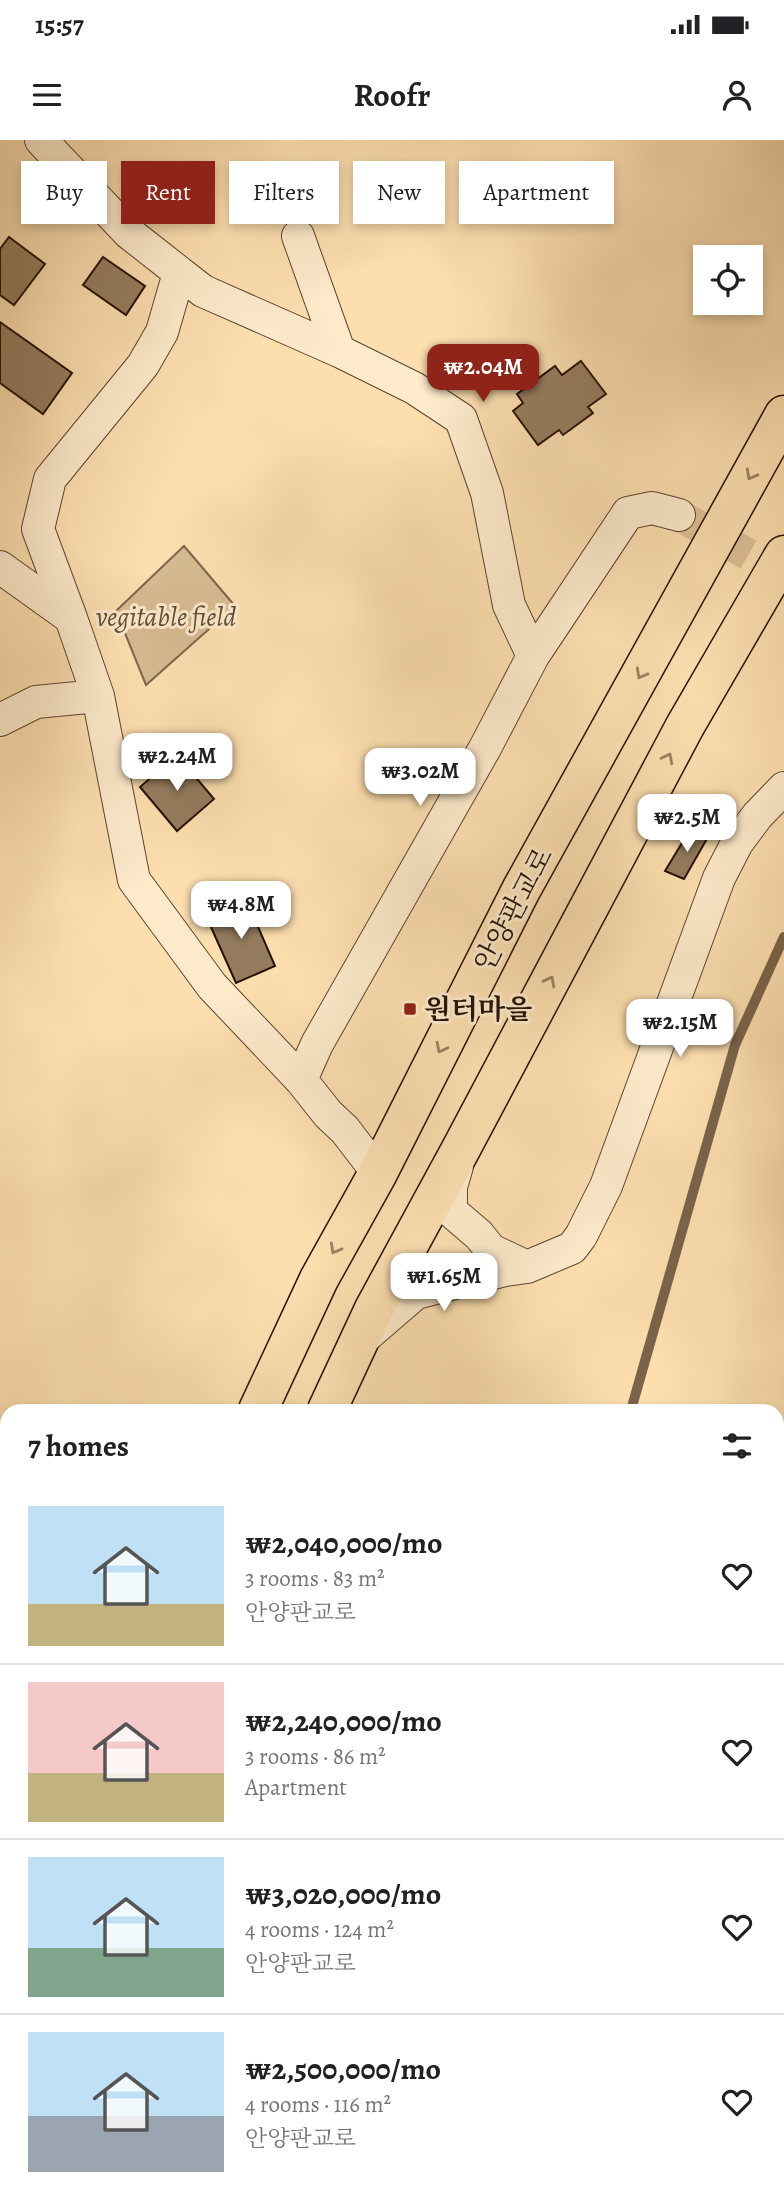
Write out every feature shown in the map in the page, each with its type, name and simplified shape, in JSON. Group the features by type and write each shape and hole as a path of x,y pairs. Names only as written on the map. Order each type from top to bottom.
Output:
{"main road":[{"name":"안양판교로","path":"261,1404 319,1279 378,1173 521,890 784,415"},
{"path":"330,1404 374,1308 679,738 784,555"}],"street":[{"path":"41,140 129,233 204,291 339,351 414,388 461,419 487,493 509,605 533,656"},
{"path":"298,236 339,351"},
{"path":"179,273 162,332 143,365 50,479 38,529 98,696 134,880 212,986 302,1080 327,1114 345,1130 378,1173"},
{"path":"302,1080 317,1044 485,748 533,656 628,513 652,508 679,515"},
{"path":"0,567 71,618"},
{"path":"0,720 36,702 98,696"},
{"path":"357,1346 388,1315 416,1293 527,1267 572,1248 581,1236 606,1186 719,878 737,843 757,816 784,788"},
{"path":"462,1147 451,1187 451,1211 479,1235 491,1250 527,1267"}],"green space":[{"name":"vegitable field","path":"184,546 235,606 146,685 116,611"}],"building":[{"path":"9,237 45,264 14,305 0,295 0,249"},
{"path":"103,257 145,286 126,315 83,285"},
{"path":"0,322 72,373 43,414 0,383"},
{"path":"581,361 606,394 588,407 593,413 563,435 559,430 538,445 513,411 523,403 517,394 555,366 562,375"},
{"path":"177,755 214,799 177,831 140,787"},
{"path":"691,828 708,837 684,879 665,871"},
{"path":"246,899 275,966 236,983 206,916"}],"waterway":[{"path":"633,1404 735,1045 784,937"}],"tunnel":[{"path":"679,515 784,575"}],"place":[{"name":"원터마을","path":"410,1009"}]}
